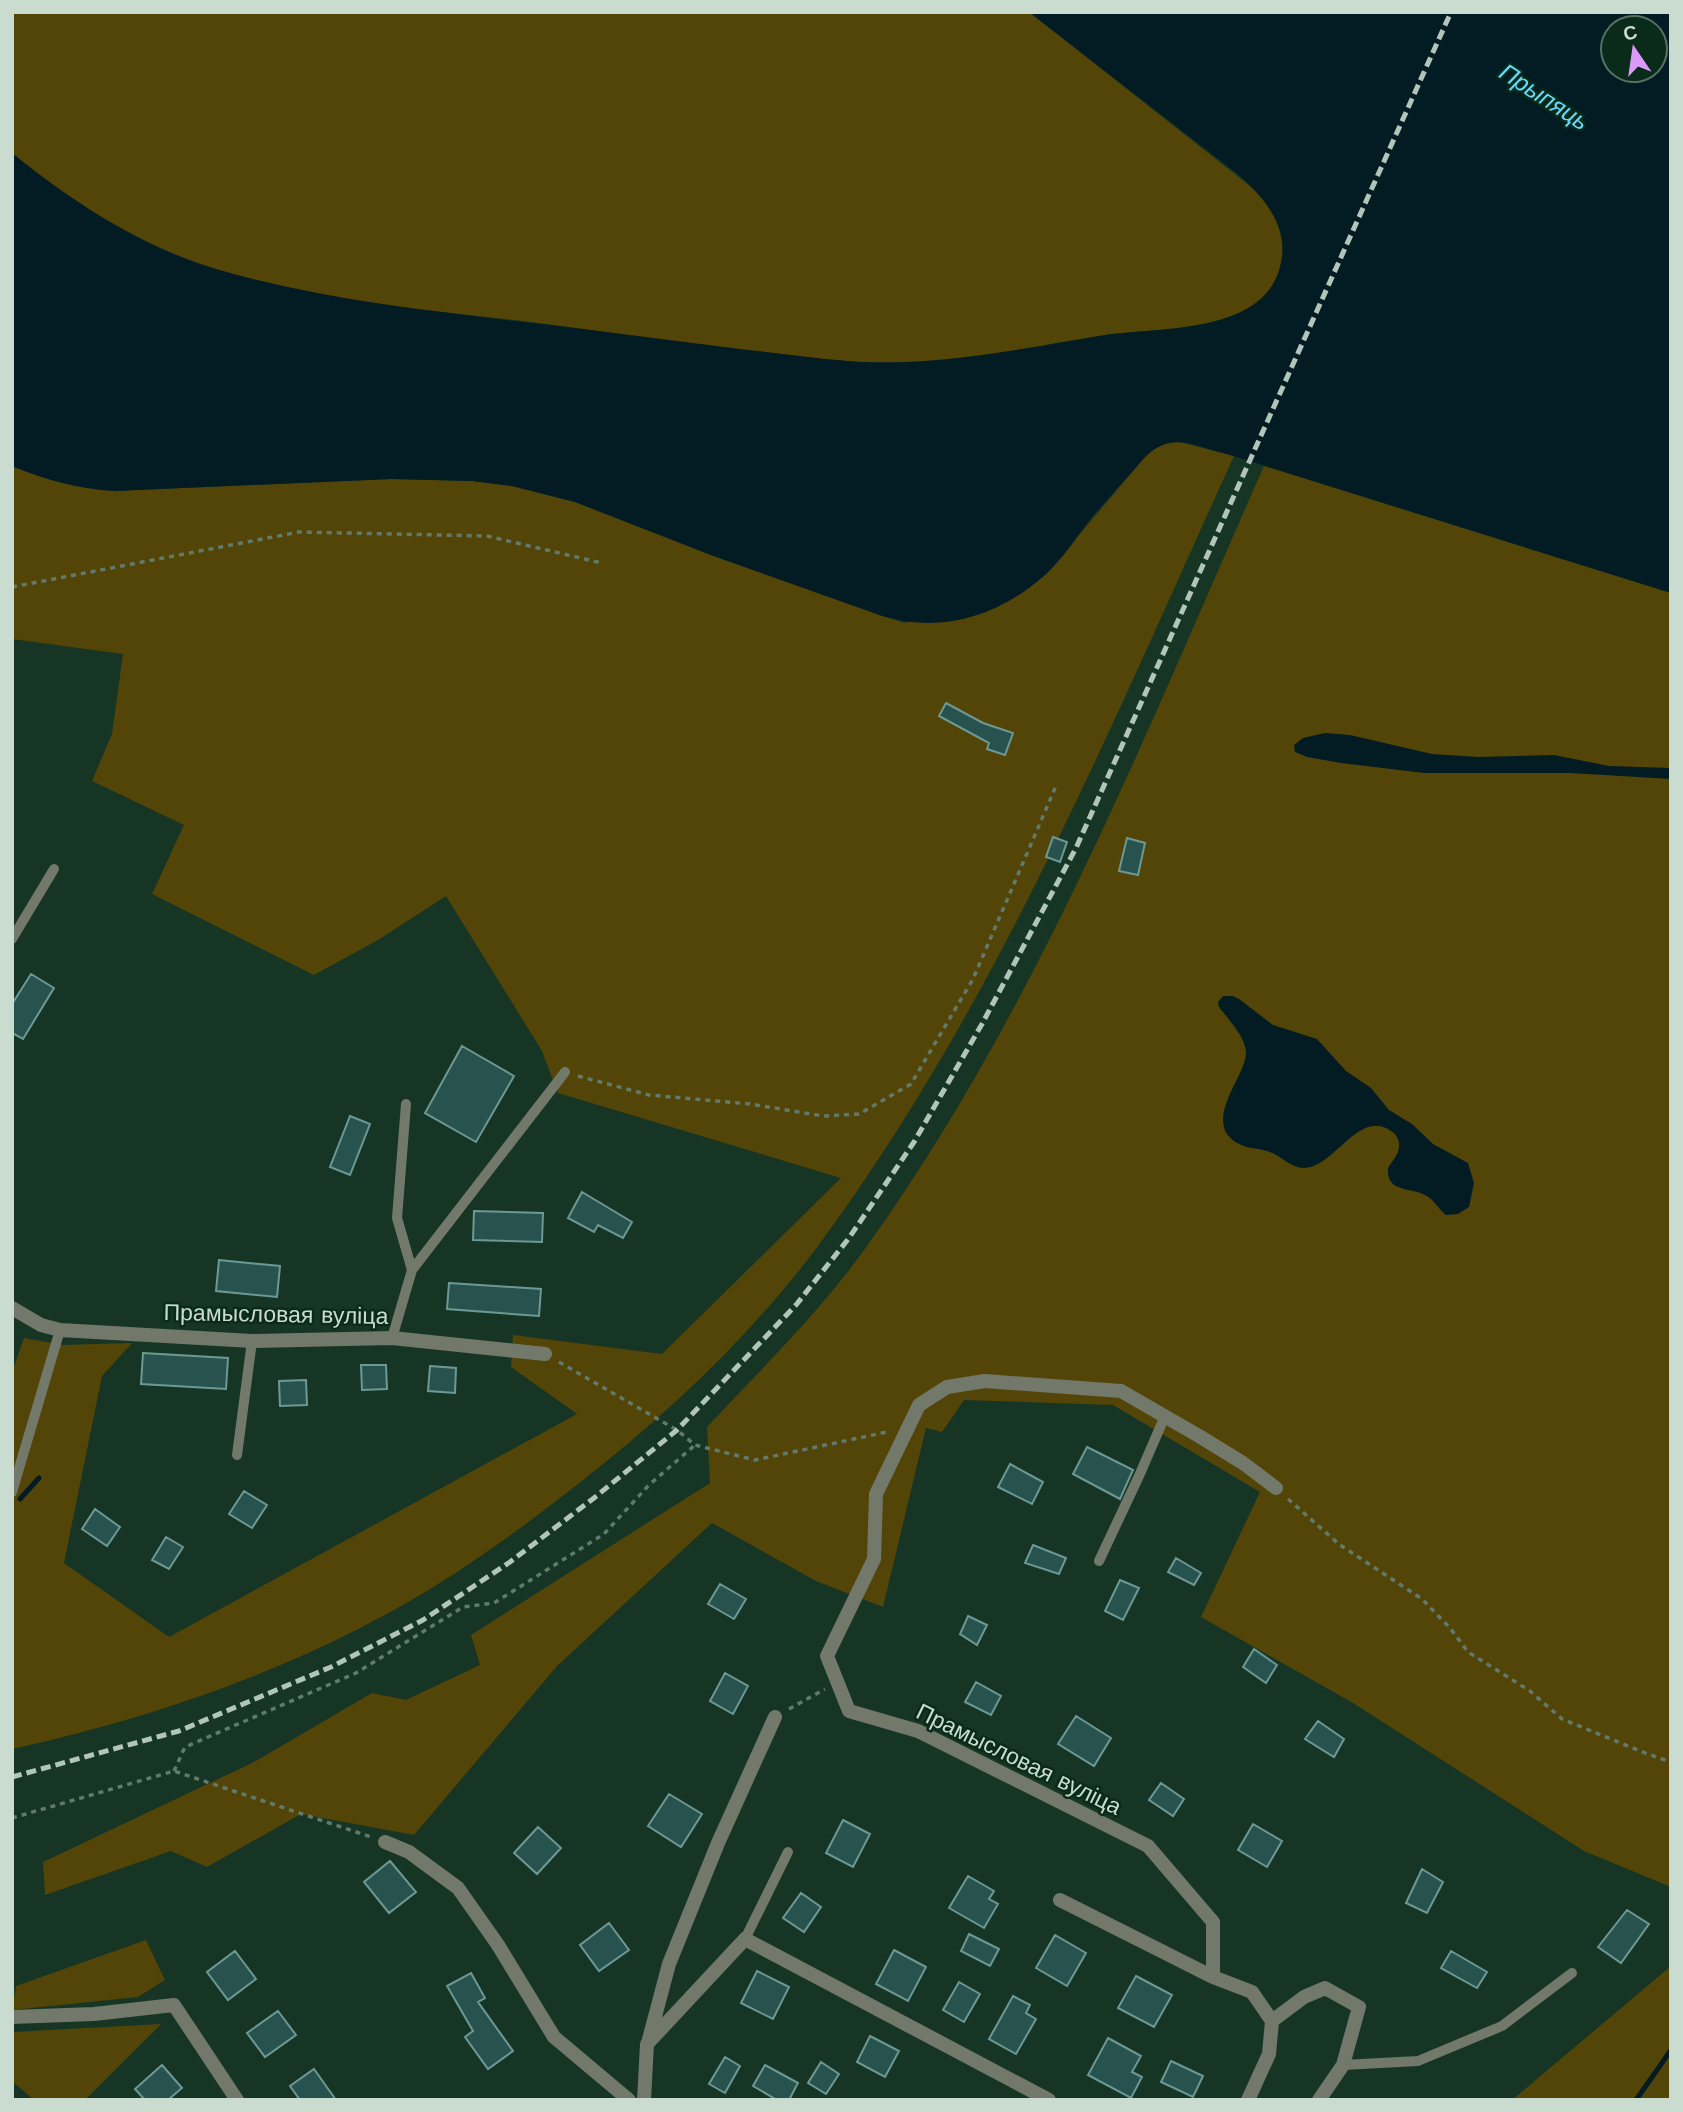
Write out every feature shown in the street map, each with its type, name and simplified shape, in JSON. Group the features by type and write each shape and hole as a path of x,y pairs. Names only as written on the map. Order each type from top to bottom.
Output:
{"street":[{"name":"Прамысловая вуліца","path":"13,1310 41,1325 60,1330 252,1342 392,1338 545,1354"},
{"name":"Прамысловая вуліца","path":"1213,1976 1213,1922 1148,1846 918,1731 849,1711 827,1656 874,1559 876,1494 919,1405 947,1387 985,1381 1121,1391 1243,1463 1276,1488"},
{"path":"644,2100 647,2044 668,1964 718,1843 775,1717"},
{"path":"386,1842 409,1852 458,1888 498,1945 554,2037 629,2100"},
{"path":"1059,1900 1213,1976 1252,1992 1272,2021 1269,2053 1248,2100"},
{"path":"647,2044 744,1939 1049,2100"},
{"path":"1272,2021 1304,1997 1325,1988 1359,2007 1343,2065 1319,2100"},
{"path":"12,2017 93,2014 174,2006 237,2100"}],"lane":[{"path":"12,939 54,869"},
{"path":"392,1338 412,1270 565,1072"},
{"path":"406,1104 397,1219 412,1270"},
{"path":"12,1492 60,1330"},
{"path":"237,1455 252,1342"},
{"path":"1099,1561 1165,1416"},
{"path":"744,1939 788,1852"},
{"path":"1343,2065 1418,2061 1502,2026 1572,1973"}],"path":[{"path":"12,587 299,532 486,536 602,563"},
{"path":"565,1072 649,1095 750,1104 822,1116 859,1114 911,1084 974,979 1056,786"},
{"path":"545,1354 677,1430 695,1445 755,1460 908,1427"},
{"path":"174,1771 185,1746 356,1673 463,1607 494,1602 505,1596 604,1534 649,1485 695,1445"},
{"path":"1276,1488 1340,1545 1422,1599 1450,1628 1468,1652 1530,1691 1562,1719 1671,1762"},
{"path":"775,1717 838,1682"},
{"path":"12,1818 174,1771 386,1842"}],"shaded area":[{"path":"12,12 1029,12 1255,190 1278,226 1282,246 1280,267 1269,289 1252,306 1229,317 1202,324 1098,336 978,356 888,363 738,350 376,304 295,290 216,269 134,235 59,189 12,153"},
{"path":"1176,441 1234,456 1094,763 1046,864 939,1062 880,1158 815,1250 763,1313 677,1401 615,1454 504,1540 403,1605 351,1633 241,1681 128,1719 12,1749 12,1372 24,1338 63,1345 132,1343 102,1376 64,1563 169,1637 577,1414 511,1367 513,1335 662,1354 841,1178 558,1093 542,1051 446,896 378,940 314,975 152,894 184,825 92,781 112,734 123,654 12,639 12,466 63,483 115,491 391,479 472,481 512,486 575,502 711,555 904,623 1018,595 1046,574 1145,457 1159,445"},
{"path":"1264,466 1671,593 1671,1887 1584,1851 1353,1703 1201,1617 1260,1492 1113,1405 964,1400 942,1432 926,1428 883,1607 816,1581 712,1523 557,1666 414,1835 301,1814 207,1867 171,1851 45,1895 43,1862 254,1762 372,1693 406,1700 480,1665 471,1635 710,1483 707,1427 790,1339 849,1270 928,1156 984,1062 1036,966 1132,767"},
{"path":"146,1940 165,1980 138,1997 12,2010 16,1986"},
{"path":"1671,1966 1671,2100 1512,2100"},
{"path":"161,2024 85,2100 34,2100 12,2081 12,2032"}],"water":[{"name":"Прыпяць","path":"1029,12 1671,12 1671,593 1227,454 1175,442 1155,449 1145,457 1092,517 1058,562 1027,589 989,611 947,622 926,623 882,616 711,555 575,502 512,486 472,481 391,479 115,491 63,483 12,466 12,153 84,206 136,236 191,261 264,282 400,307 863,362 923,361 982,355 1100,336 1206,324 1232,316 1254,304 1271,287 1281,263 1283,250 1278,225 1258,194 1240,176"},
{"path":"1325,733 1350,735 1432,754 1479,757 1554,755 1609,766 1671,768 1671,779 1570,773 1424,773 1341,763 1295,752 1294,745 1303,738"},
{"path":"1223,996 1239,999 1273,1025 1317,1039 1346,1071 1371,1088 1389,1110 1412,1124 1433,1144 1468,1163 1474,1183 1469,1207 1458,1214 1446,1215 1428,1197 1400,1188 1391,1182 1388,1168 1397,1153 1398,1140 1393,1132 1379,1126 1368,1127 1357,1133 1326,1159 1304,1168 1270,1152 1243,1146 1228,1135 1223,1124 1224,1112 1246,1052 1239,1034 1219,1007 1218,1002"}],"building":[{"path":"946,703 983,723 1013,733 1005,755 987,749 989,743 939,716"},
{"path":"1053,837 1067,842 1060,862 1046,857"},
{"path":"1127,838 1145,843 1138,875 1119,871"},
{"path":"31,974 54,988 23,1039 12,1033 12,1004"},
{"path":"462,1046 514,1076 476,1142 425,1113"},
{"path":"350,1116 370,1124 350,1175 330,1167"},
{"path":"582,1192 632,1222 623,1238 598,1225 594,1232 568,1218"},
{"path":"474,1211 543,1213 542,1242 473,1240"},
{"path":"219,1260 280,1266 277,1297 216,1291"},
{"path":"449,1283 541,1289 539,1316 447,1309"},
{"path":"143,1353 228,1358 226,1389 141,1384"},
{"path":"361,1365 386,1365 387,1389 362,1390"},
{"path":"430,1366 456,1368 455,1393 428,1391"},
{"path":"306,1380 307,1405 280,1406 279,1381"},
{"path":"1087,1447 1133,1470 1120,1499 1073,1474"},
{"path":"1010,1464 1043,1482 1032,1504 998,1487"},
{"path":"244,1491 267,1505 252,1528 229,1514"},
{"path":"95,1509 120,1527 107,1546 82,1529"},
{"path":"166,1537 183,1547 169,1569 152,1560"},
{"path":"1033,1545 1066,1558 1059,1574 1025,1563"},
{"path":"1176,1558 1201,1573 1194,1585 1168,1572"},
{"path":"1120,1580 1139,1588 1123,1620 1105,1611"},
{"path":"720,1584 746,1599 734,1619 708,1604"},
{"path":"968,1616 987,1625 977,1645 960,1634"},
{"path":"1254,1649 1277,1665 1266,1683 1243,1667"},
{"path":"725,1673 748,1686 733,1714 710,1701"},
{"path":"976,1682 1001,1696 991,1715 965,1702"},
{"path":"1076,1716 1111,1738 1094,1766 1058,1744"},
{"path":"1318,1721 1344,1739 1334,1757 1305,1739"},
{"path":"1161,1783 1184,1799 1173,1816 1149,1800"},
{"path":"669,1794 702,1814 681,1847 648,1826"},
{"path":"843,1820 870,1834 853,1867 826,1853"},
{"path":"1253,1824 1282,1841 1267,1867 1238,1850"},
{"path":"538,1827 561,1848 537,1874 514,1853"},
{"path":"390,1861 416,1892 389,1913 364,1882"},
{"path":"1422,1869 1443,1882 1427,1913 1406,1903"},
{"path":"968,1876 994,1891 989,1899 998,1904 984,1928 949,1908"},
{"path":"801,1893 821,1907 804,1932 783,1918"},
{"path":"1627,1910 1649,1924 1621,1963 1598,1947"},
{"path":"609,1923 629,1950 599,1971 580,1945"},
{"path":"969,1934 999,1949 990,1966 961,1951"},
{"path":"1055,1935 1086,1953 1067,1986 1036,1968"},
{"path":"894,1950 926,1967 908,2001 876,1984"},
{"path":"235,1951 256,1979 228,2000 207,1972"},
{"path":"1451,1951 1487,1972 1477,1988 1441,1968"},
{"path":"757,1971 789,1987 773,2019 741,2003"},
{"path":"471,1973 485,1998 478,2002 513,2051 488,2069 465,2037 473,2031 447,1986"},
{"path":"1136,1976 1172,1995 1154,2027 1118,2008"},
{"path":"959,1982 980,1994 964,2022 943,2010"},
{"path":"1013,1996 1030,2005 1026,2013 1036,2019 1016,2054 989,2039"},
{"path":"278,2011 296,2035 265,2057 247,2033"},
{"path":"870,2036 899,2051 885,2077 857,2062"},
{"path":"1108,2038 1141,2056 1132,2072 1142,2077 1131,2098 1088,2075"},
{"path":"725,2057 740,2066 725,2093 709,2084"},
{"path":"1171,2061 1203,2076 1193,2097 1161,2082"},
{"path":"821,2062 839,2074 826,2094 808,2083"},
{"path":"162,2065 182,2088 168,2100 145,2100 135,2089"},
{"path":"765,2065 798,2083 789,2100 777,2100 753,2086"},
{"path":"314,2069 336,2100 300,2100 290,2086"}],"waterway":[{"path":"20,1499 39,1478"},
{"path":"1636,2100 1671,2050"}],"railway":[{"path":"12,1777 179,1731 331,1667 423,1620 510,1562 677,1430 796,1305 849,1238 914,1142 982,1024 1076,848 1451,12"}]}
